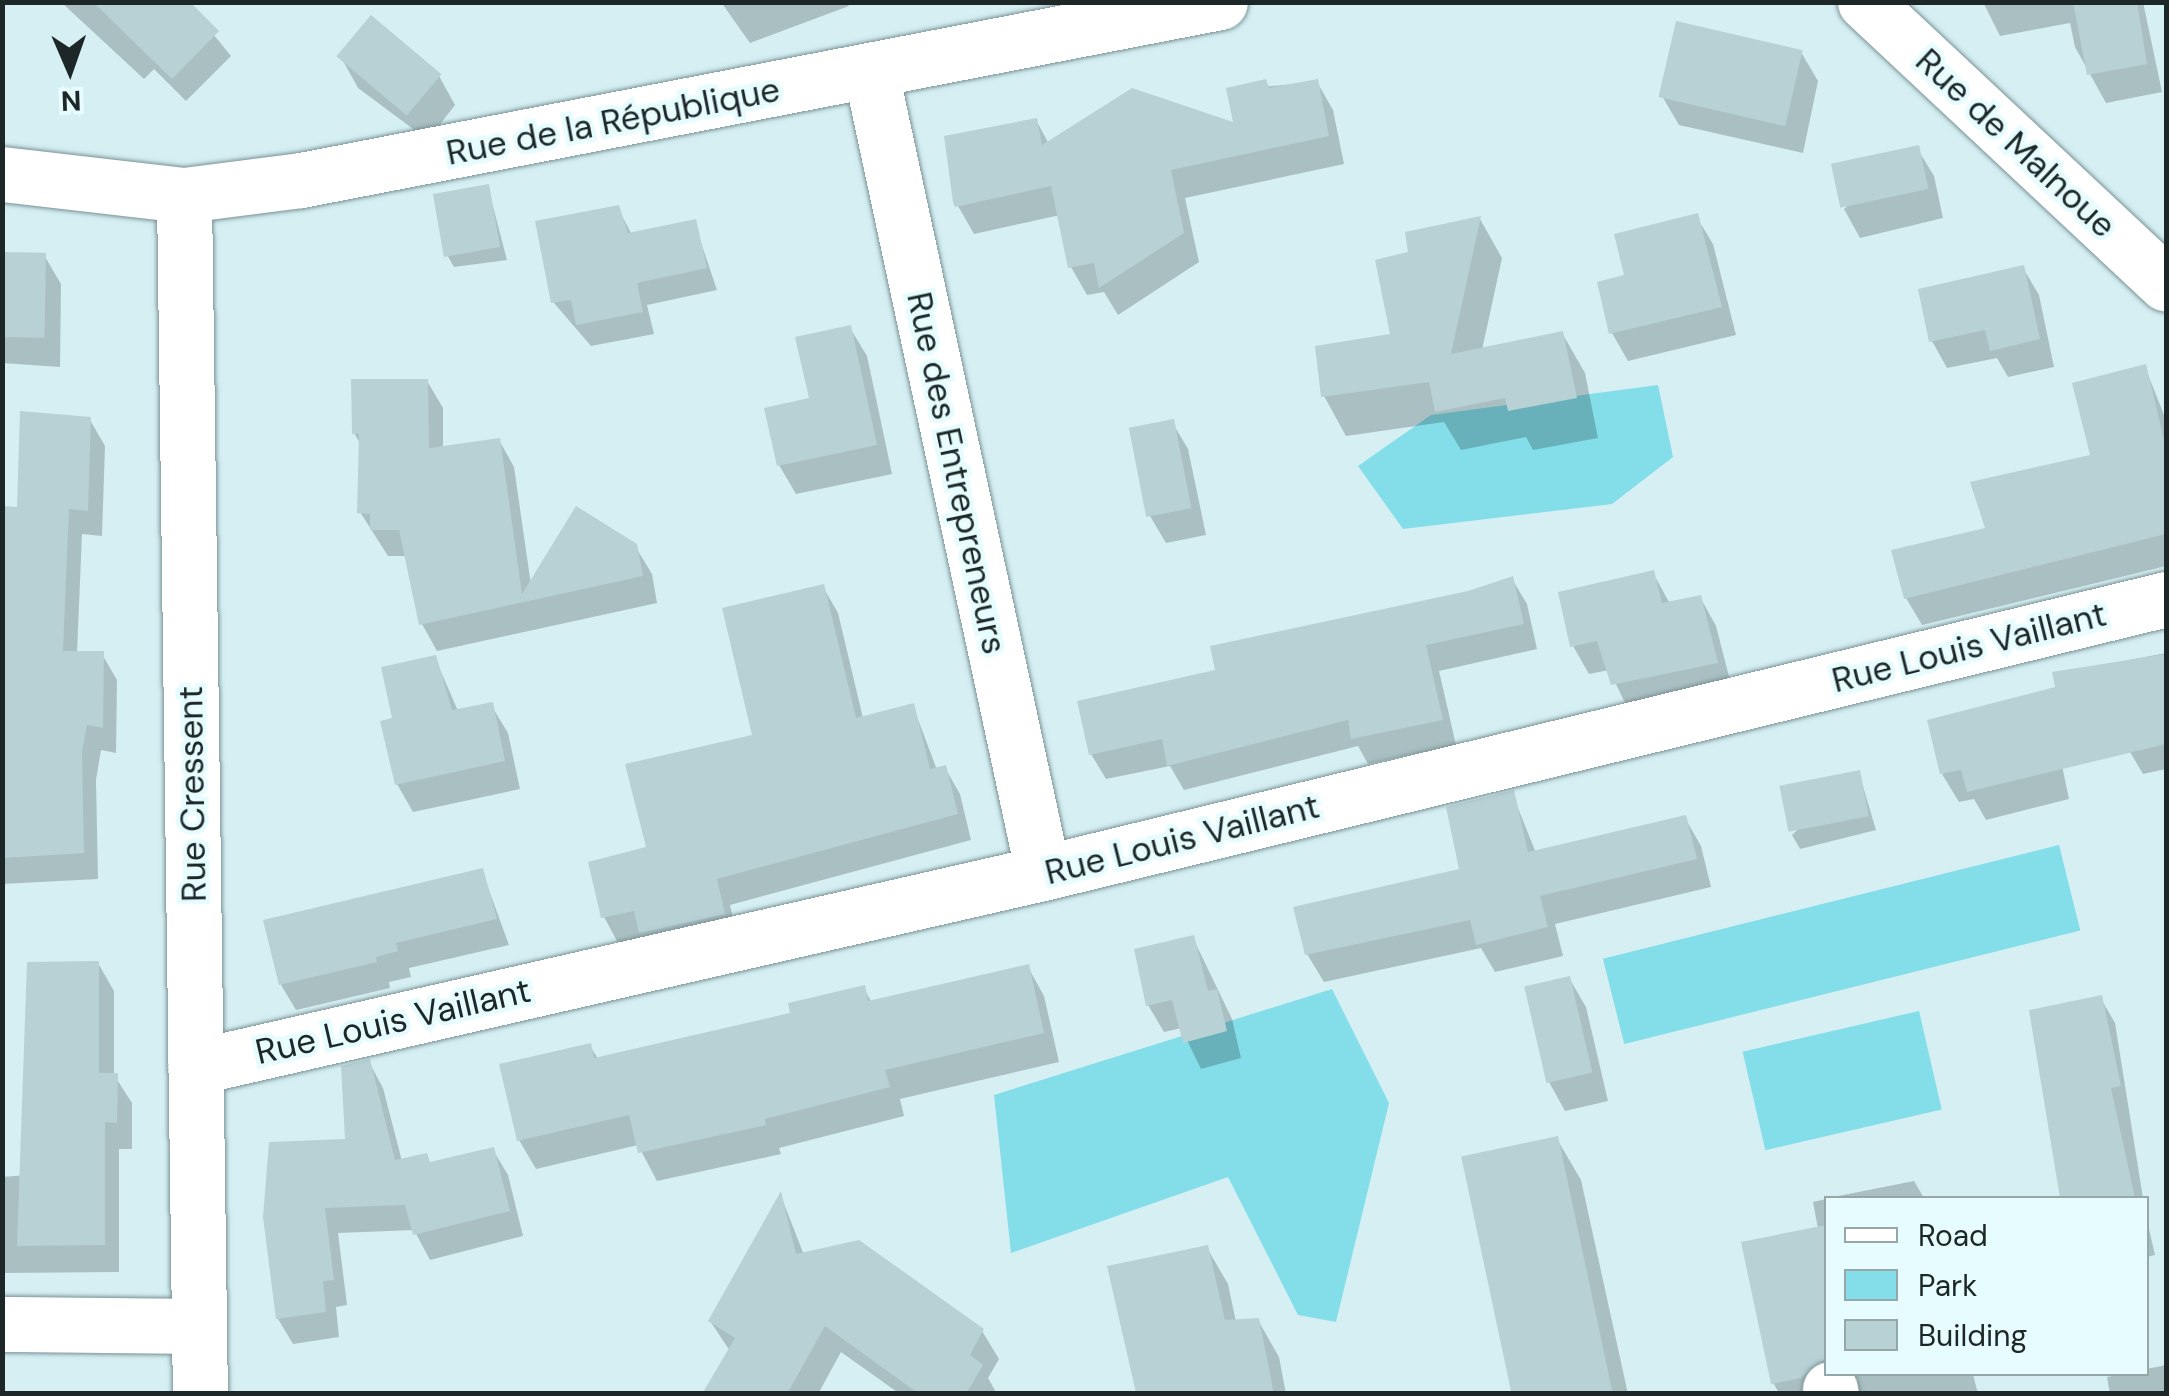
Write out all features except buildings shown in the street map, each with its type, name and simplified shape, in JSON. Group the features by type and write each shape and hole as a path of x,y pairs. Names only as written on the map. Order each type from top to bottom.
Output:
{"street":[{"name":"Rue de la République","path":"2,174 184,195 301,180 872,73 1220,2"},
{"name":"Rue de Malnoue","path":"1865,2 2166,284"},
{"name":"Rue des Entrepreneurs","path":"872,73 1044,873"},
{"name":"Rue Cressent","path":"184,195 200,1394"},
{"name":"Rue Louis Vaillant","path":"195,1067 1044,873 2166,598"},
{"path":"2,1324 198,1326"}],"green space":[{"path":"1658,385 1673,457 1612,504 1403,529 1358,466 1431,415"},
{"path":"2059,845 2080,930 1624,1044 1603,959"},
{"path":"1332,989 1389,1103 1336,1322 1298,1315 1228,1177 1011,1253 994,1095"},
{"path":"1919,1011 1942,1109 1765,1150 1743,1052"}]}
